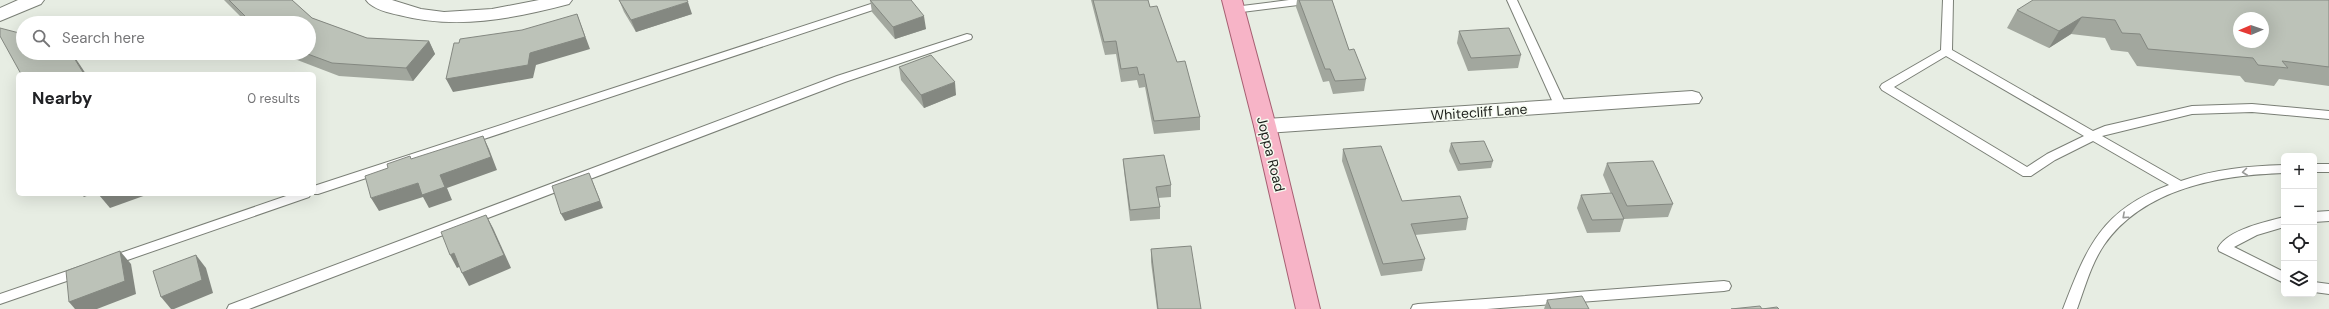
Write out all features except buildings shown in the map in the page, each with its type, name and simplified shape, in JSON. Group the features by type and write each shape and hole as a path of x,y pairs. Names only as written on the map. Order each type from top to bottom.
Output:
{"main road":[{"name":"Joppa Road","path":"1233,5 1265,126 1308,309"}],"street":[{"path":"0,15 34,0"},
{"path":"376,0 390,8 410,14 435,17 459,17 513,12 562,0"},
{"name":"Whitecliff Lane","path":"1265,126 1692,98"}],"lane":[{"path":"316,190 893,0"},
{"path":"1233,5 1314,0"},
{"path":"1512,0 1561,107"},
{"path":"1946,50 1948,0"},
{"path":"234,309 841,79 967,37"},
{"path":"1946,50 1886,87 2027,173 2051,157 2105,130 2192,110 2252,108 2329,115"},
{"path":"1946,50 2178,185"},
{"path":"2317,168 2329,168"},
{"path":"2070,309 2087,261 2106,233 2135,207 2178,185 2216,176 2281,169"},
{"path":"0,299 299,196"},
{"path":"2317,217 2329,216"},
{"path":"2281,223 2262,227 2237,237 2224,248 2281,276"},
{"path":"1418,309 1724,286"},
{"path":"2317,287 2329,289"}]}
